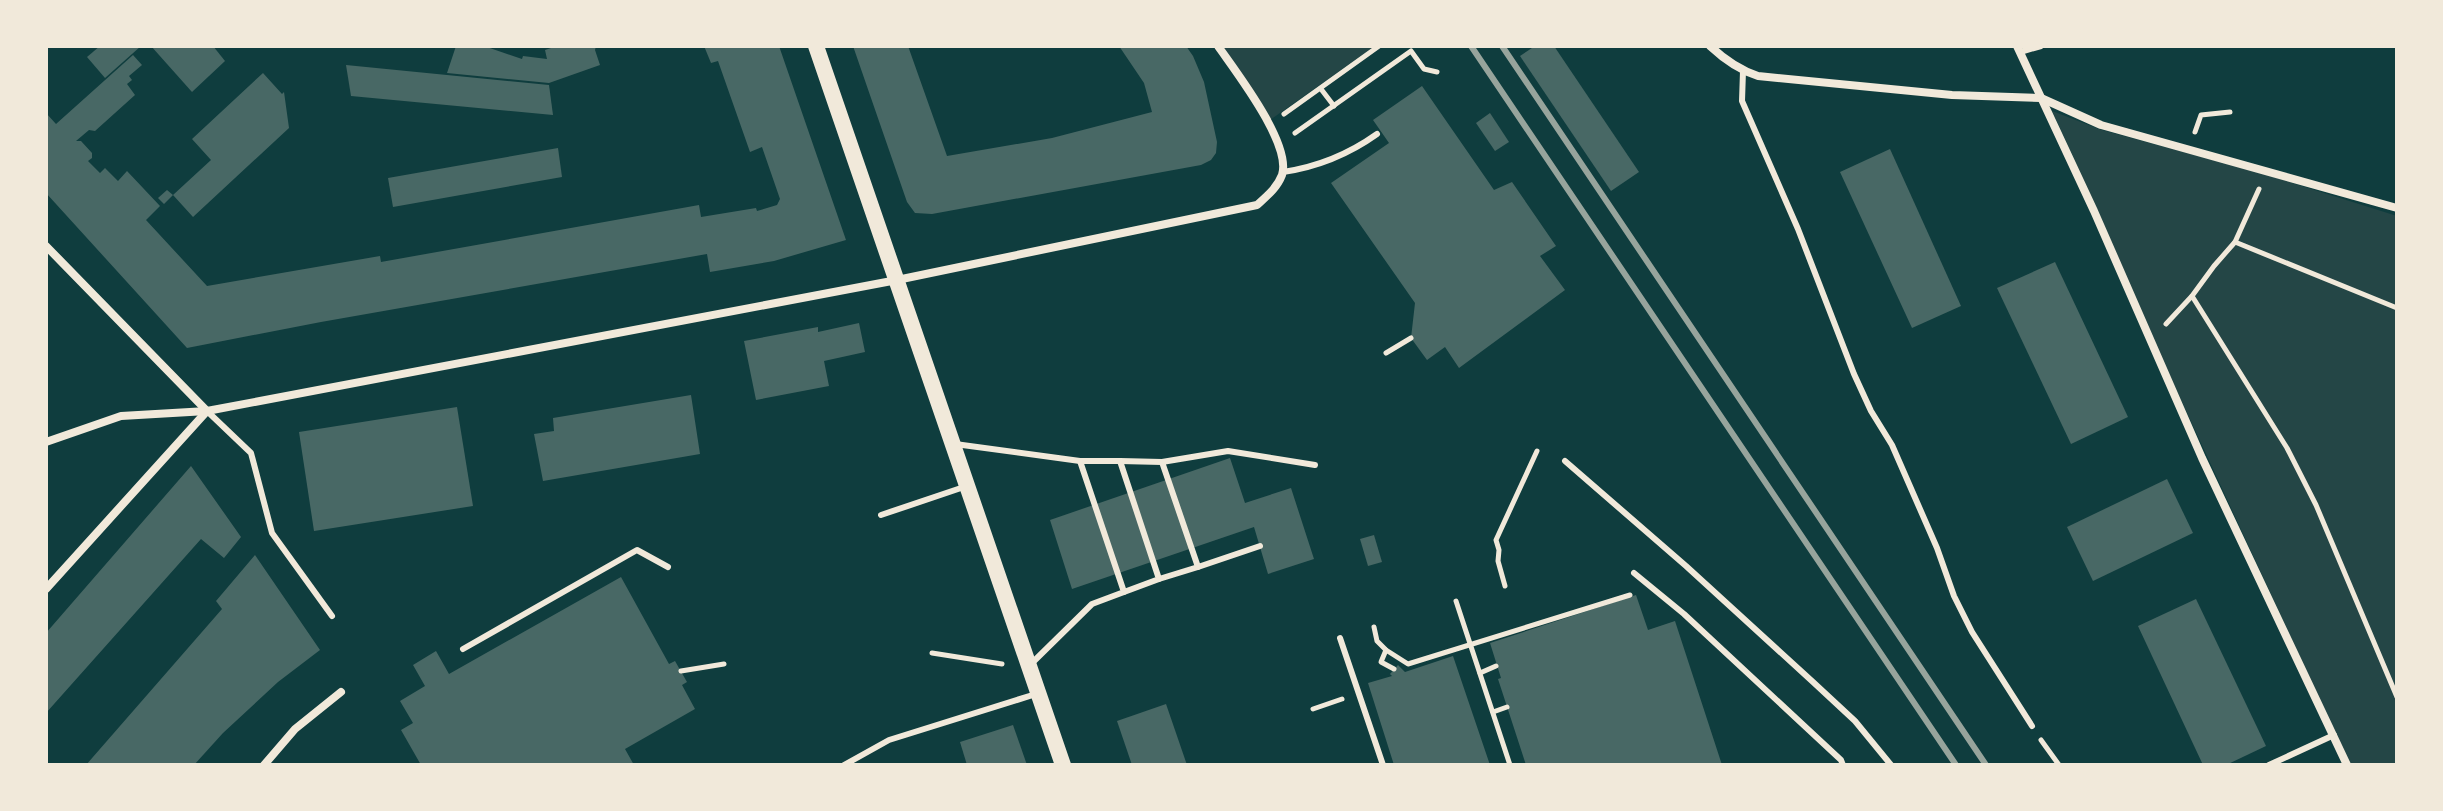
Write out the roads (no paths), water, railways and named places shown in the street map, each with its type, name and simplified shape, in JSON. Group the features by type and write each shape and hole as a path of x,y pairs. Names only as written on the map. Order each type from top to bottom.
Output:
{"main road":[{"path":"816,46 1063,765"}],"street":[{"path":"46,442 121,416 207,411 897,280 1257,205 1276,187 1283,172 1278,145 1271,123 1218,46"},
{"path":"1710,46 1743,71 1758,76 1952,95 2041,98 2101,125 2397,208"},
{"path":"2018,49 2202,458 2347,765"},
{"path":"46,246 207,411"},
{"path":"46,589 207,411"},
{"path":"264,765 295,729 341,692"}],"lane":[{"path":"2018,49 2041,46"},
{"path":"1743,71 1742,101 1798,229 1854,374 1871,411 1892,445 1972,632 2032,726"},
{"path":"1283,172 1307,168 1358,147 1377,134"},
{"path":"207,411 251,453 272,533 332,616"},
{"path":"953,444 1080,461 1162,462 1228,451 1315,465"},
{"path":"1080,461 1124,592"},
{"path":"1120,461 1159,579"},
{"path":"1565,461 1686,566 1855,721 1891,765"},
{"path":"1162,462 1198,567"},
{"path":"881,515 968,486"},
{"path":"1030,667 1092,604 1260,546"},
{"path":"463,649 637,550 668,567"},
{"path":"1634,573 1684,614 1843,765"},
{"path":"1340,638 1383,765"},
{"path":"844,765 889,740 1039,693"},
{"path":"2269,765 2334,735"}],"railway":[{"path":"1471,46 1956,765"},
{"path":"1502,46 1986,765"}]}
